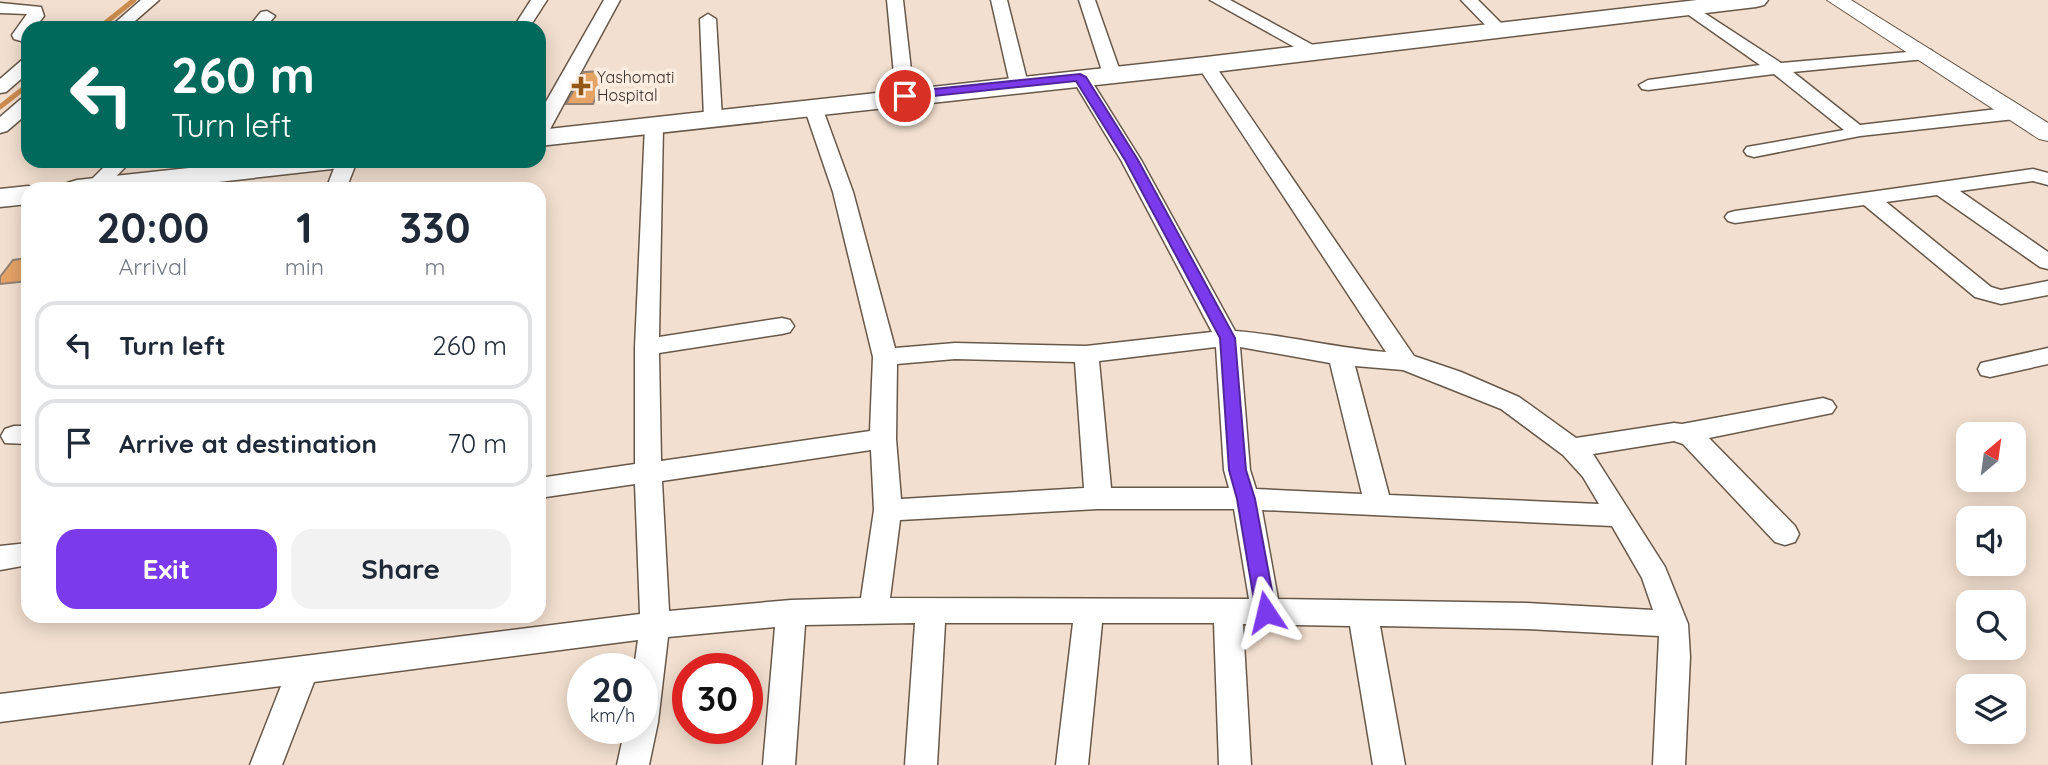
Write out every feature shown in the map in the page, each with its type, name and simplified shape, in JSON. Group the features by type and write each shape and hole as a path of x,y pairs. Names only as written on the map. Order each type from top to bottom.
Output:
{"main road":[{"path":"546,137 1206,65 1313,50 1756,0"},
{"path":"187,182 284,168"},
{"path":"0,198 21,196"}],"street":[{"path":"126,21 151,0"},
{"path":"526,21 539,0"},
{"path":"546,118 570,74 596,35 612,0"},
{"path":"895,0 905,96"},
{"path":"999,0 1019,84"},
{"path":"1087,0 1112,74"},
{"path":"1218,0 1313,50"},
{"path":"1469,0 1500,30"},
{"path":"1837,0 2048,134"},
{"path":"0,8 35,10 33,21"},
{"path":"1689,8 1777,68 1855,131"},
{"path":"708,19 713,118"},
{"path":"0,42 21,37"},
{"path":"1648,85 1777,68 1925,54"},
{"path":"1206,65 1405,362"},
{"path":"0,88 21,70"},
{"path":"1080,77 1131,160 1227,338 1237,470 1246,499 1266,612"},
{"path":"813,107 843,192 885,357 883,439 888,510 874,610"},
{"path":"0,127 21,109"},
{"path":"1754,151 1851,135 1855,131 2015,113"},
{"path":"651,653 655,625 648,474 647,346 654,126"},
{"path":"94,182 112,168"},
{"path":"1735,217 2033,175 2048,179"},
{"path":"1941,188 2048,262"},
{"path":"1867,197 1983,292 2001,298 2048,288"},
{"path":"647,346 782,326"},
{"path":"885,357 955,351 1086,354 1227,338 1262,341 1341,357 1405,362 1452,378 1510,403 1572,448 1592,470 1655,575 1674,624 1675,657 1669,765"},
{"path":"1086,354 1098,498"},
{"path":"1990,369 2048,356"},
{"path":"1341,357 1378,505"},
{"path":"1572,448 1674,432 1685,433 1823,407"},
{"path":"1685,433 1691,436 1785,534"},
{"path":"546,487 883,439"},
{"path":"888,510 1098,498 1246,499 1619,516"},
{"path":"0,558 21,555"},
{"path":"0,708 655,625 792,613 1089,609 1527,616 1674,624"},
{"path":"1072,765 1089,609"},
{"path":"921,765 930,611"},
{"path":"1228,611 1235,765"},
{"path":"779,765 792,613"},
{"path":"1363,613 1389,765"},
{"path":"266,765 302,671"},
{"path":"633,765 638,744"}],"building":[{"path":"606,71 593,104 566,104 584,72"},
{"path":"21,259 21,282 0,284 0,277 13,260"}],"waterway":[{"path":"108,21 134,0"},
{"path":"0,107 21,90"}],"place":[{"name":"Yashomati Hospital","path":"581,86"}],"route":[{"path":"905,96 1080,77 1131,160 1227,338 1237,470 1246,499 1266,612"}]}
